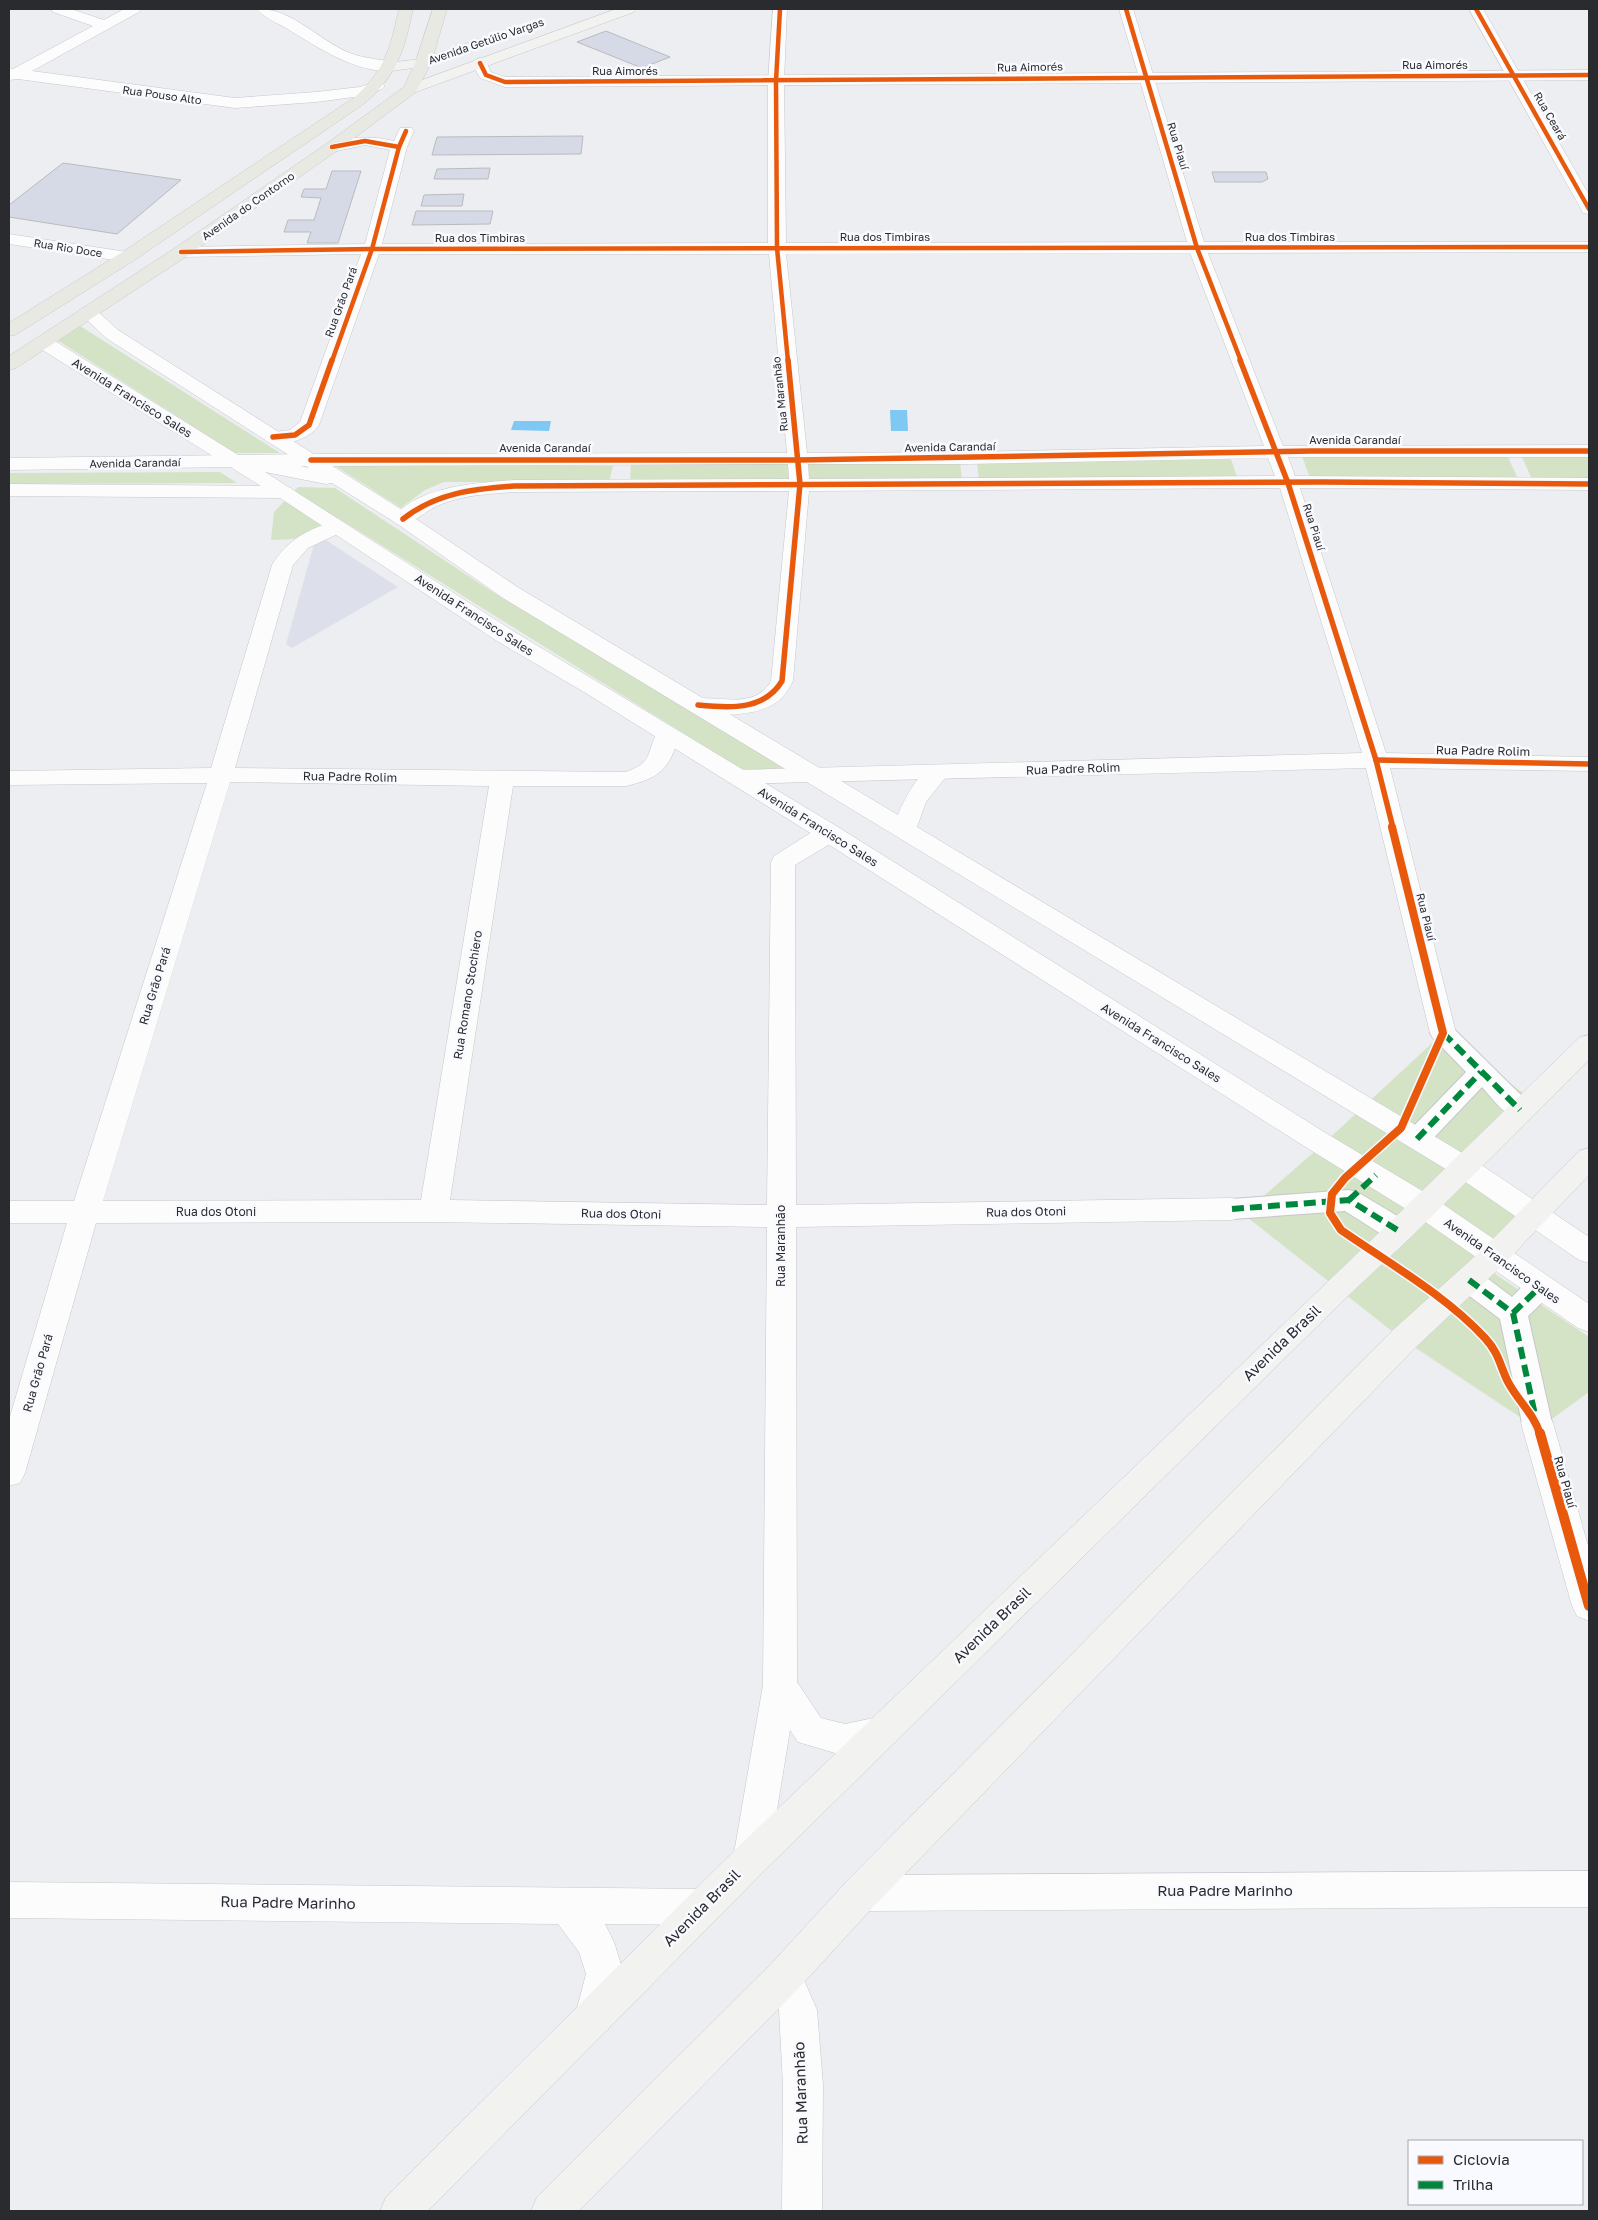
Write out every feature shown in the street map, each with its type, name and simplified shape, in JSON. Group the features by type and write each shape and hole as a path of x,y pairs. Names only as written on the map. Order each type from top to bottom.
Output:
{"main road":[{"name":"Avenida do Contorno","path":"9,331 119,261 352,105 377,86 391,66 406,9"},
{"name":"Avenida do Contorno","path":"9,364 181,252 332,147 411,89 424,63 440,9"},
{"name":"Avenida Getúlio Vargas","path":"411,89 629,9"},
{"name":"Avenida Getúlio Vargas","path":"391,66 424,63 516,31"},
{"path":"43,342 35,335 40,322 86,290 119,261"},
{"name":"Avenida Brasil","path":"400,2211 751,1859 1340,1286 1400,1231 1520,1110 1589,1044"},
{"path":"552,2211 784,1977 861,1893 1404,1339 1469,1280 1536,1215 1589,1158"}],"street":[{"path":"58,9 105,25"},
{"path":"11,75 134,9"},
{"path":"264,9 344,56 367,63 391,66"},
{"name":"Rua Maranhão","path":"698,705 726,708 767,699 778,691 782,681 800,484 777,248 776,82 780,9"},
{"name":"Rua Piauí","path":"1126,9 1197,248 1288,483 1376,760 1442,1033"},
{"name":"Rua Ceará","path":"1476,9 1589,209"},
{"name":"Rua Aimorés","path":"480,63 482,72 486,77 505,82 1589,76"},
{"name":"Rua Pouso Alto","path":"11,75 235,103 316,97 362,91 377,86"},
{"name":"Rua Pouso Alto","path":"316,97 352,105"},
{"name":"Rua Grão Pará","path":"273,437 295,435 309,425 372,250 399,148 406,131"},
{"path":"332,147 363,140 374,140 399,148"},
{"name":"Rua Rio Doce","path":"9,238 119,261"},
{"name":"Rua dos Timbiras","path":"181,252 777,248 1589,247"},
{"path":"88,312 112,334 403,519 512,593 1464,1167 1589,1252"},
{"name":"Avenida Francisco Sales","path":"43,342 284,492 505,636 592,687 667,735 829,833 1314,1139 1424,1206 1589,1320"},
{"name":"Avenida Carandaí","path":"9,464 311,460 798,460 1276,451 1589,451"},
{"path":"1513,451 1526,483"},
{"name":"Avenida Carandaí","path":"966,458 970,484"},
{"path":"617,486 621,459"},
{"path":"232,461 307,473 351,486"},
{"path":"403,519 414,508 433,499 486,488 514,486 1288,483 1589,484"},
{"path":"9,490 284,492"},
{"name":"Rua Grão Pará","path":"9,1473 85,1212 221,775 284,562 292,549 310,538 337,527"},
{"path":"470,612 512,593"},
{"name":"Rua Padre Rolim","path":"9,778 221,775 605,780 643,774 655,767 662,756 667,735"},
{"name":"Rua Padre Rolim","path":"736,777 1376,760 1589,764"},
{"path":"904,830 915,800 937,773"},
{"name":"Rua Romano Stochiero","path":"434,1211 502,779"},
{"name":"Rua Maranhão","path":"751,1859 780,1685 783,862 829,833"},
{"path":"1442,1033 1520,1110"},
{"path":"1417,1139 1481,1072"},
{"path":"1348,1200 1376,1176"},
{"path":"1232,1209 1348,1200 1400,1231"},
{"name":"Rua dos Otoni","path":"9,1212 434,1211 781,1216 1232,1209"},
{"path":"1469,1280 1513,1313 1537,1423"},
{"path":"1513,1313 1540,1287"},
{"name":"Rua Piauí","path":"1537,1423 1589,1606"},
{"path":"780,1685 810,1732 845,1740 883,1732"},
{"name":"Rua Padre Marinho","path":"861,1893 1589,1889"},
{"name":"Rua Padre Marinho","path":"9,1900 703,1907"},
{"path":"566,1906 595,1942 605,1974 593,2019"},
{"name":"Rua Maranhão","path":"784,1977 798,2010 803,2085 802,2211"}],"shaded area":[{"path":"324,539 398,587 292,648 286,644 315,541"}],"green space":[{"path":"77,324 280,453 235,453 57,340"},
{"path":"1507,455 1518,479 1310,478 1302,456"},
{"path":"1521,455 1589,455 1589,478 1532,479"},
{"path":"1231,459 1237,477 979,480 977,462"},
{"path":"791,462 792,480 630,482 631,464"},
{"path":"960,462 962,480 807,480 805,463"},
{"path":"334,465 613,466 609,482 444,482 425,490 401,508"},
{"path":"220,472 237,483 9,484 9,473"},
{"path":"298,487 335,488 491,591 788,769 741,769 338,518 294,539 271,540 274,512"},
{"path":"1443,1033 1535,1102 1465,1170 1525,1216 1476,1261 1589,1337 1589,1392 1538,1429 1402,1339 1243,1214 1322,1145"}],"water":[{"path":"890,410 907,410 908,431 891,431"},
{"path":"514,421 551,421 549,431 511,430"}],"building":[{"path":"606,31 670,57 642,68 577,42"},
{"path":"583,136 581,154 432,155 437,137"},
{"path":"63,163 181,180 117,234 9,217 9,205"},
{"path":"490,168 488,179 434,179 437,169"},
{"path":"332,171 361,171 338,243 307,243 311,232 284,232 288,220 314,220 321,198 301,197 304,189 326,189"},
{"path":"1212,172 1266,172 1268,179 1262,182 1215,182"},
{"path":"464,194 462,206 421,206 424,195"},
{"path":"416,211 493,211 490,224 412,225"}],"marked path":[{"path":"1443,1033 1520,1110"},
{"path":"1417,1139 1481,1072"},
{"path":"1349,1200 1376,1175"},
{"path":"1232,1209 1349,1200 1399,1231"},
{"path":"1469,1280 1513,1313 1535,1415"},
{"path":"1513,1313 1540,1287"}],"cycle path":[{"path":"698,705 734,707 758,703 776,691 782,681 800,484 777,248 776,81 780,9"},
{"path":"1126,9 1197,248 1288,483 1376,760 1443,1033 1401,1128 1345,1178 1332,1194 1330,1213 1341,1230 1444,1301 1486,1339 1501,1361 1508,1382 1537,1423 1589,1606"},
{"path":"1476,9 1589,209"},
{"path":"480,63 486,75 492,79 505,82 1589,75"},
{"path":"273,437 295,435 309,425 372,249 399,147 406,131"},
{"path":"332,147 351,142 365,141 399,147"},
{"path":"181,252 372,249 1589,247"},
{"path":"311,460 798,460 1311,451 1589,451"},
{"path":"403,519 428,502 441,497 470,490 514,486 1322,482 1589,484"},
{"path":"1376,760 1589,764"}]}
